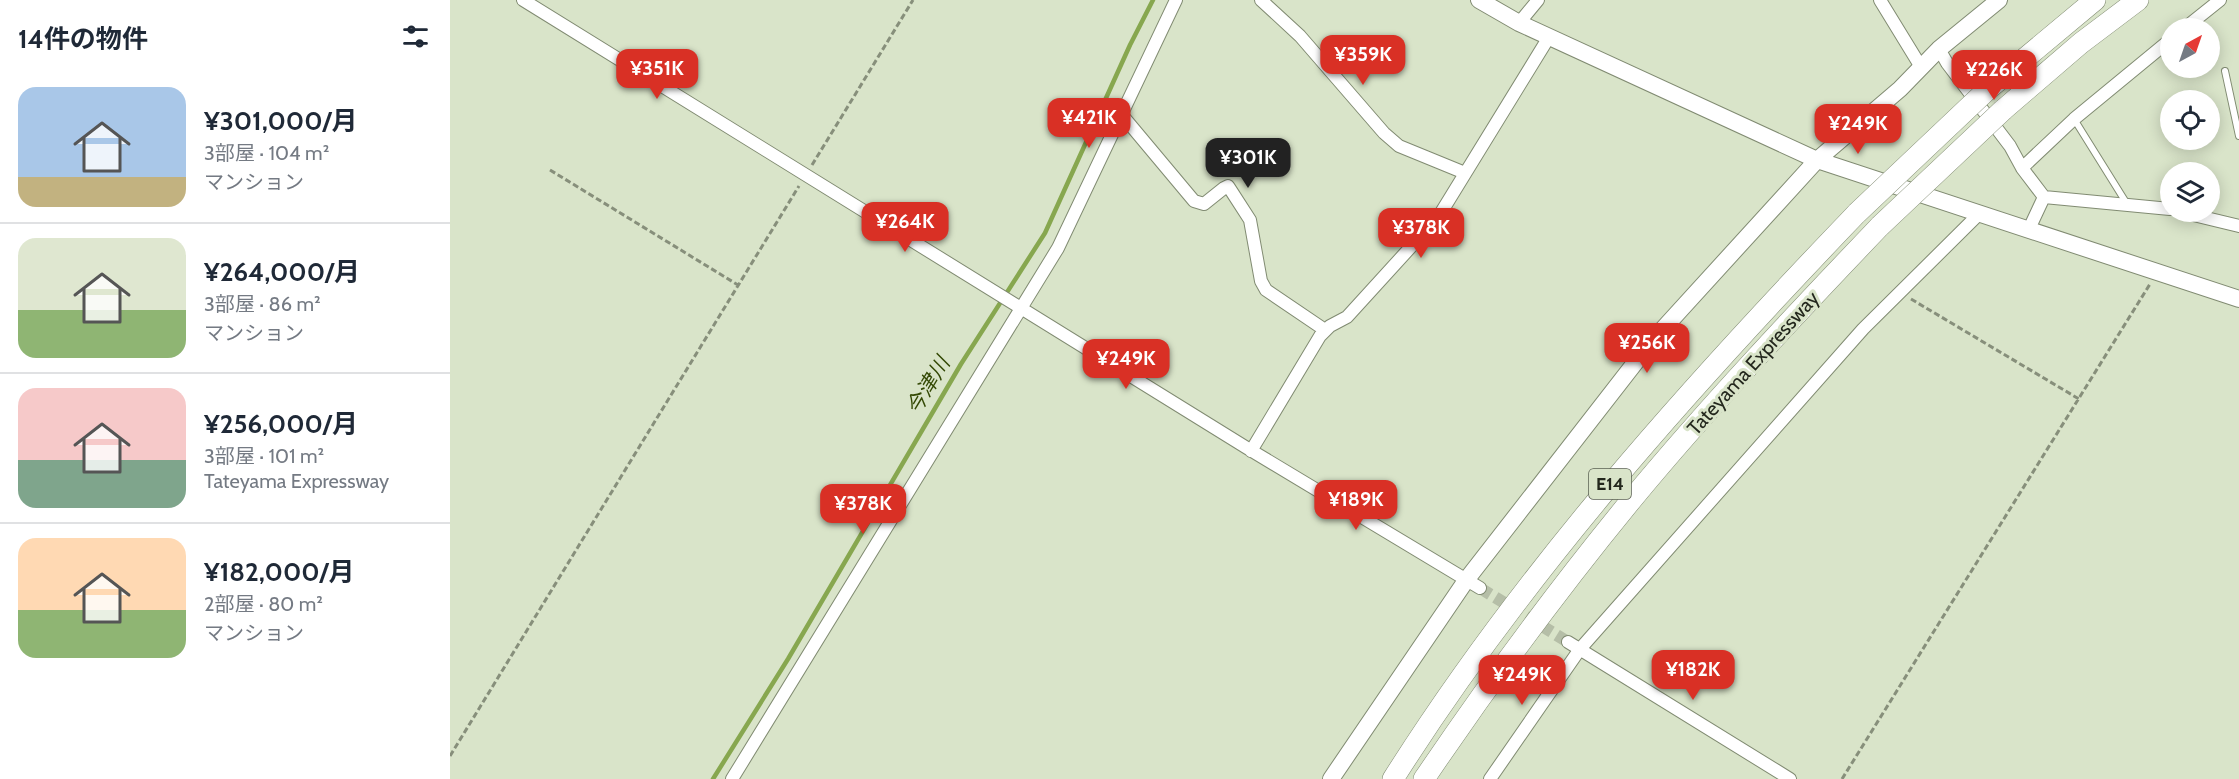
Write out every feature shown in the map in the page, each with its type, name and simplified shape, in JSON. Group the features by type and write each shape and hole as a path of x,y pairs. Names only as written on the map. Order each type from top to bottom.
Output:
{"highway":[{"name":"Tateyama Expressway","path":"1393,779 1495,632 1612,482 1741,333 1857,213 1988,90 2095,0"},
{"name":"Tateyama Expressway","path":"1424,779 1517,648 1632,499 1761,351 1880,226 2003,110 2081,44 2138,0"}],"street":[{"path":"523,0 1251,451 1473,584"},
{"path":"732,779 1058,248 1176,0"},
{"path":"1261,0 1300,36 1384,133 1399,146 1465,173"},
{"path":"1479,0 1519,23 1817,160 2239,299"},
{"path":"1519,23 1539,0"},
{"path":"1880,0 1922,67"},
{"path":"1331,779 1652,341 1817,160 1900,89 1939,49 1999,0"},
{"path":"2198,18 2220,0"},
{"path":"1251,451 1320,336 1325,330 1347,317 1439,216 1549,37"},
{"path":"2022,168 2074,119 2160,48"},
{"path":"1939,49 2044,197 2160,208"},
{"path":"1122,116 1194,201 1204,204 1227,186 1230,189 1250,220 1261,281 1266,290 1325,330"},
{"path":"2029,229 2044,197"},
{"path":"1490,779 1580,649 1776,426 1900,293 1980,213"},
{"path":"2220,221 2239,226"},
{"path":"1568,642 1790,779"}],"lane":[{"path":"2225,72 2239,136"},
{"path":"2074,119 2127,205"}],"path":[{"path":"450,756 913,0"},
{"path":"550,170 738,285"},
{"path":"1842,779 2158,271"},
{"path":"1900,293 2079,399"}],"waterway":[{"name":"今津川","path":"713,779 788,659 961,364 1045,233 1130,45 1153,0"}],"tunnel":[{"path":"1480,588 1568,642"}]}
